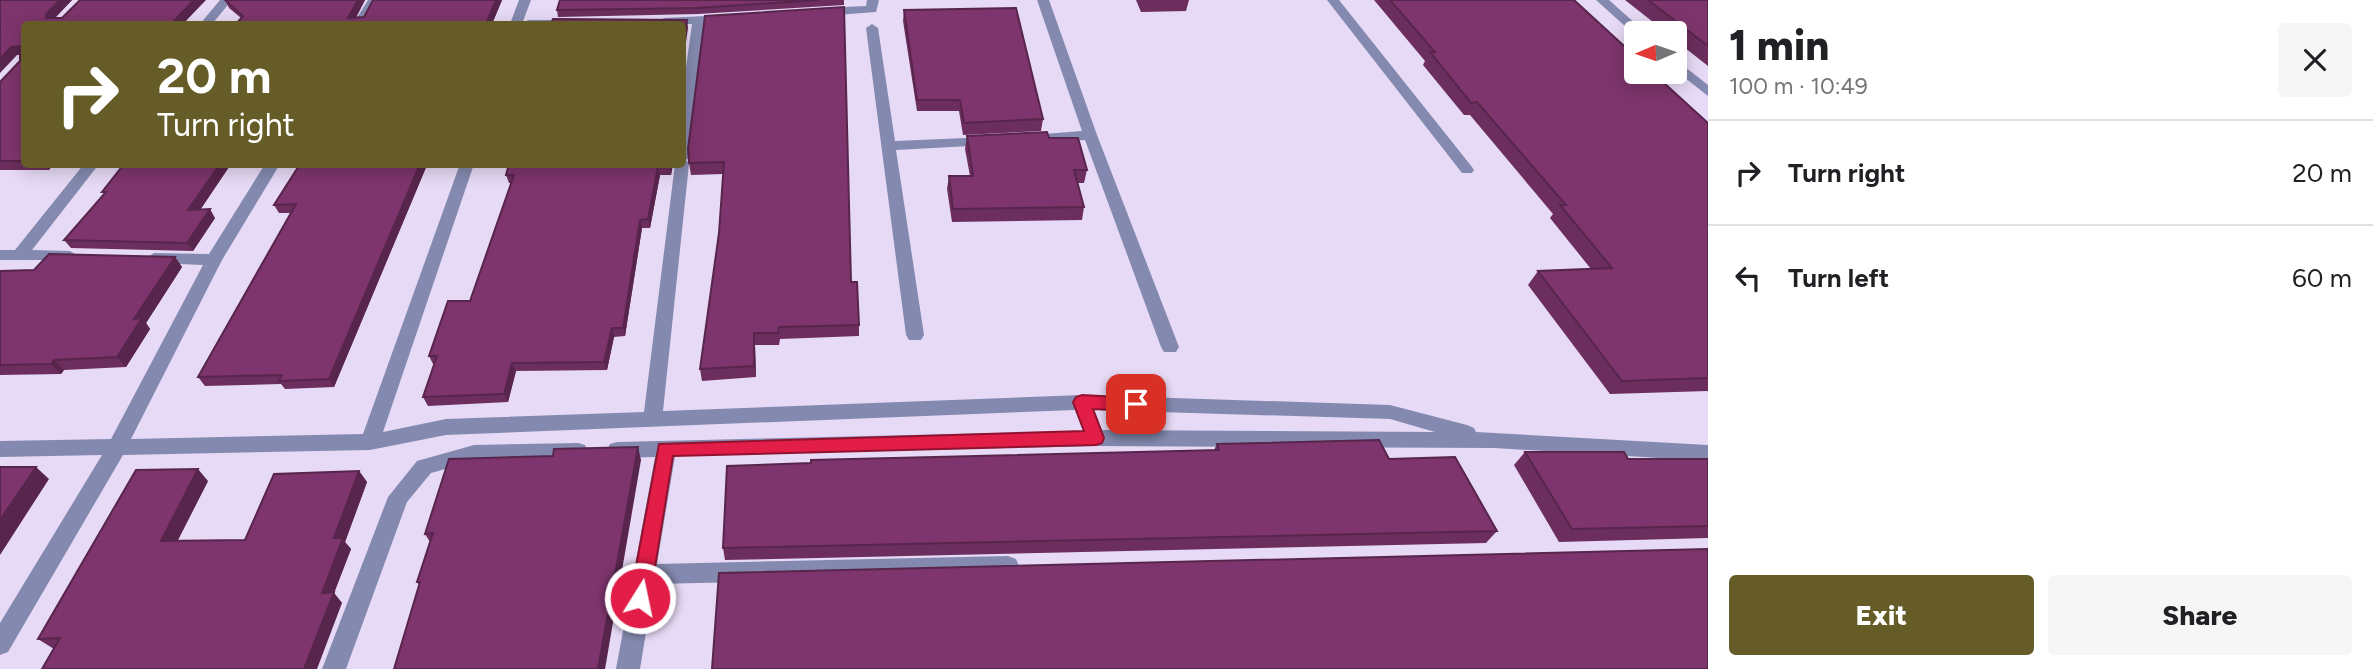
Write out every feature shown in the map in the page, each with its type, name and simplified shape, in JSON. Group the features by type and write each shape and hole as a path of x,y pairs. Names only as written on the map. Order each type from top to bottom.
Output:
{"street":[{"path":"208,21 226,0"},
{"path":"361,21 374,0"},
{"path":"517,21 525,0"},
{"path":"805,13 872,9 873,0"},
{"path":"1043,0 1090,135 1170,347"},
{"path":"1333,0 1467,170"},
{"path":"1602,0 1626,21"},
{"path":"686,21 738,18"},
{"path":"686,123 698,21"},
{"path":"872,28 915,335"},
{"path":"1687,74 1708,92"},
{"path":"890,146 1090,135"},
{"path":"20,254 89,168"},
{"path":"0,644 118,445 214,260 271,168"},
{"path":"370,442 466,168"},
{"path":"653,417 682,168"},
{"path":"0,256 89,256"},
{"path":"131,257 214,260"},
{"path":"1082,402 1096,438"},
{"path":"0,449 370,442 446,427 1082,402 1390,412 1494,440"},
{"path":"334,669 398,497 424,467 474,453 1096,438 1494,440 1708,453"},
{"path":"628,669 666,449"},
{"path":"644,574 1031,566"}],"building":[{"path":"0,0 60,0 46,14 46,18 62,18 80,0 194,0 174,21 21,21 21,161 0,161 0,82 20,61 20,46 11,47 0,59"},
{"path":"225,0 358,0 348,18 364,17 373,0 496,0 487,21 239,21 243,16"},
{"path":"560,0 819,0 697,8 557,10"},
{"path":"1390,0 1574,0 1624,46 1624,84 1665,84 1708,123 1708,378 1622,381 1538,271 1612,268 1560,205 1566,205 1477,102 1471,103 1430,52 1435,52"},
{"path":"1648,0 1708,0 1708,46 1687,30 1687,21 1675,21"},
{"path":"844,7 851,282 857,282 859,325 779,327 778,333 754,333 754,366 700,369 719,233 724,162 689,163 688,149 705,16"},
{"path":"1016,8 1043,119 964,123 960,100 917,100 904,10"},
{"path":"687,20 686,27 686,21 552,21"},
{"path":"1047,132 1049,138 1078,138 1087,170 1074,170 1084,207 953,209 949,176 973,176 967,136"},
{"path":"121,168 217,168 188,210 210,209 187,243 64,240 106,192 102,192"},
{"path":"297,168 418,168 329,379 279,381 282,375 198,377 296,204 274,205"},
{"path":"508,168 658,168 648,219 640,220 623,328 612,328 604,362 512,363 504,394 423,397 437,356 429,356 448,301 470,301 514,175 506,175"},
{"path":"49,254 175,257 134,319 142,318 117,357 54,360 51,364 0,365 0,271 34,270"},
{"path":"1379,440 1389,459 1455,457 1497,531 723,548 727,466 811,463 811,460 1219,450 1217,444"},
{"path":"638,447 598,669 394,669 433,533 425,534 449,459 553,456 554,449"},
{"path":"1525,452 1624,452 1628,459 1708,459 1708,526 1572,529"},
{"path":"0,467 36,467 0,520"},
{"path":"198,469 161,541 245,540 274,474 359,471 334,538 343,538 322,593 334,592 304,669 42,669 60,638 38,639 136,470"},
{"path":"1708,549 1708,669 712,669 719,573"}],"route":[{"path":"640,598 666,449 1096,438 1082,402 1136,404"}]}
